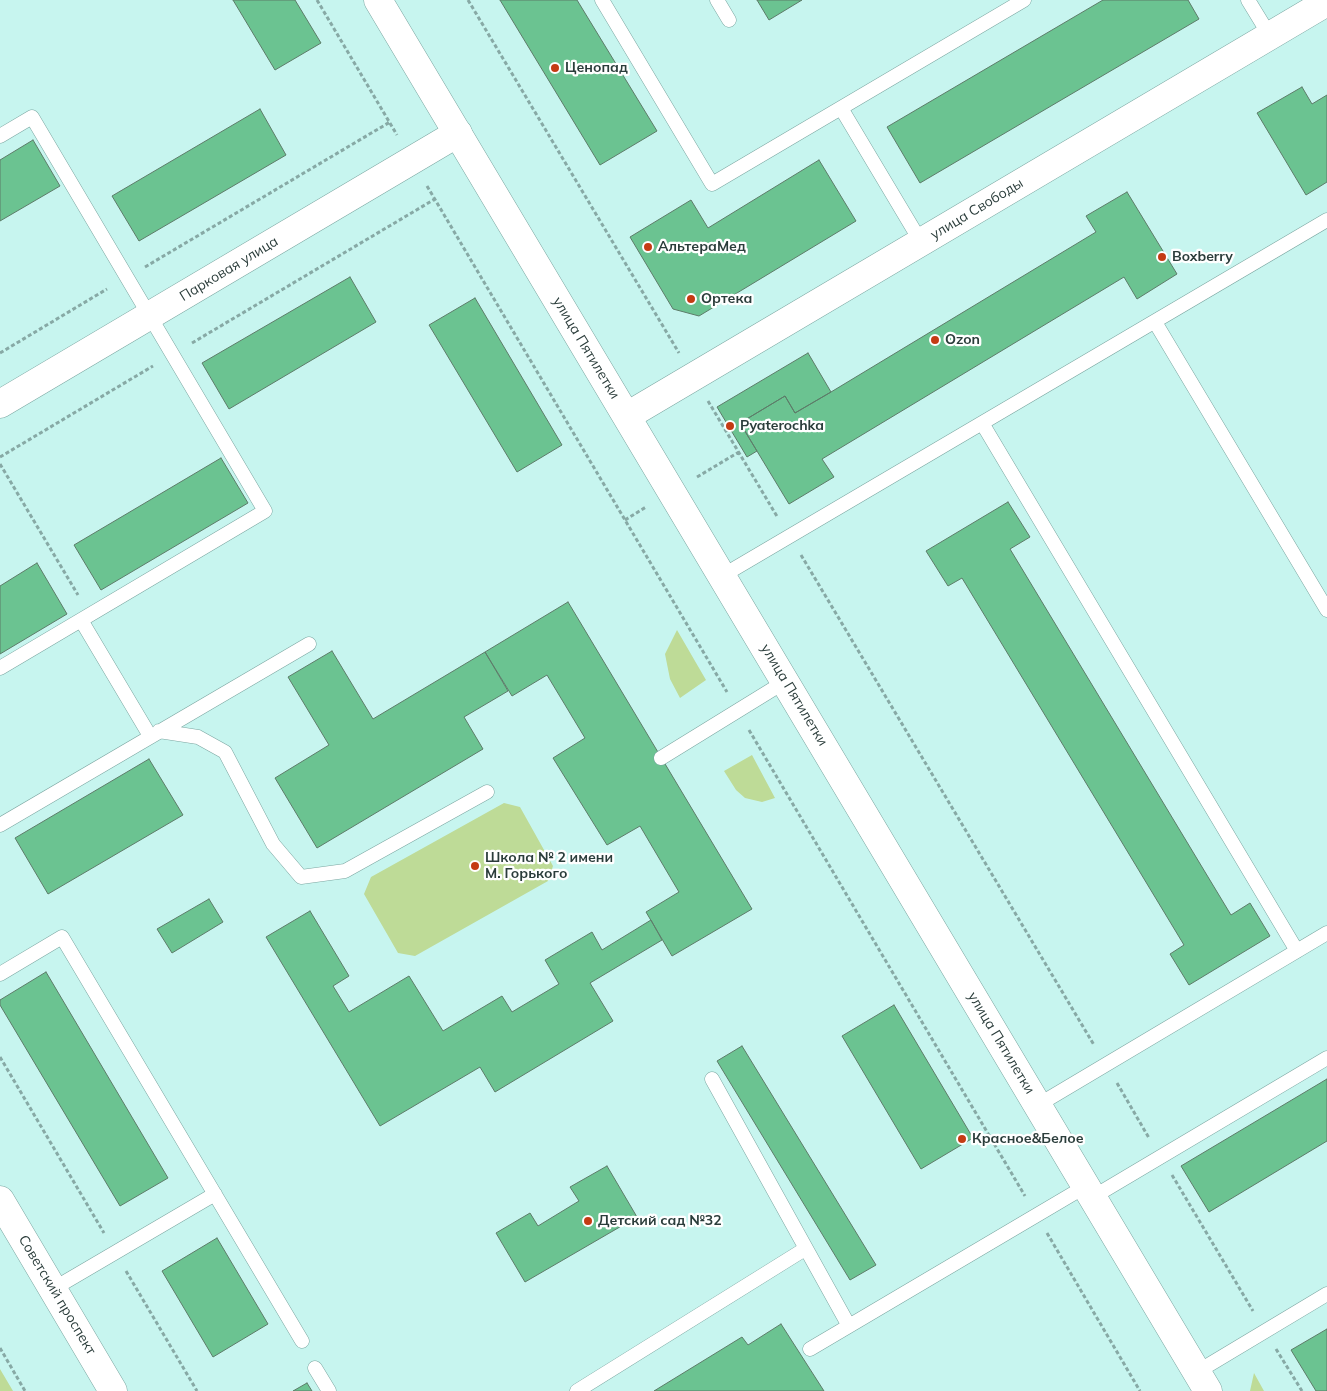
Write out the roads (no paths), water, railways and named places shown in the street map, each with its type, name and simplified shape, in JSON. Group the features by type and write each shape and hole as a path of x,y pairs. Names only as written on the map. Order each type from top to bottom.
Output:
{"main road":[{"name":"улица Пятилетки","path":"378,0 1203,1381"},
{"name":"улица Свободы","path":"627,416 1327,2"},
{"name":"Парковая улица","path":"0,404 458,133"},
{"name":"Советский проспект","path":"0,1200 113,1391"}],"lane":[{"path":"602,0 712,184 1024,0"},
{"path":"717,0 729,20"},
{"path":"1248,0 1270,36"},
{"path":"841,108 921,242"},
{"path":"0,136 32,117 266,511 0,668"},
{"path":"722,576 1327,220"},
{"path":"1155,322 1327,610"},
{"path":"982,423 1297,951"},
{"path":"85,617 155,734"},
{"path":"0,826 309,644"},
{"path":"661,758 786,681"},
{"path":"155,734 198,736 225,752 273,844 301,877 345,871 487,792"},
{"path":"1038,1105 1327,933"},
{"path":"0,974 62,937 302,1341"},
{"path":"810,1349 1090,1192 1161,1157 1327,1058"},
{"path":"712,1078 849,1326"},
{"path":"53,1290 215,1194"},
{"path":"577,1391 805,1249"},
{"path":"1203,1381 1265,1331 1327,1294"},
{"path":"315,1368 329,1391"}],"place":[{"name":"Ценопад","path":"555,68"},
{"name":"АльтераМед","path":"648,247"},
{"name":"Boxberry","path":"1162,257"},
{"name":"Ортека","path":"691,299"},
{"name":"Ozon","path":"935,340"},
{"name":"Pyaterochka","path":"730,426"},
{"name":"Школа № 2 имени М. Горького","path":"475,866"},
{"name":"Красное&Белое","path":"962,1139"},
{"name":"Детский сад №32","path":"588,1221"}]}
